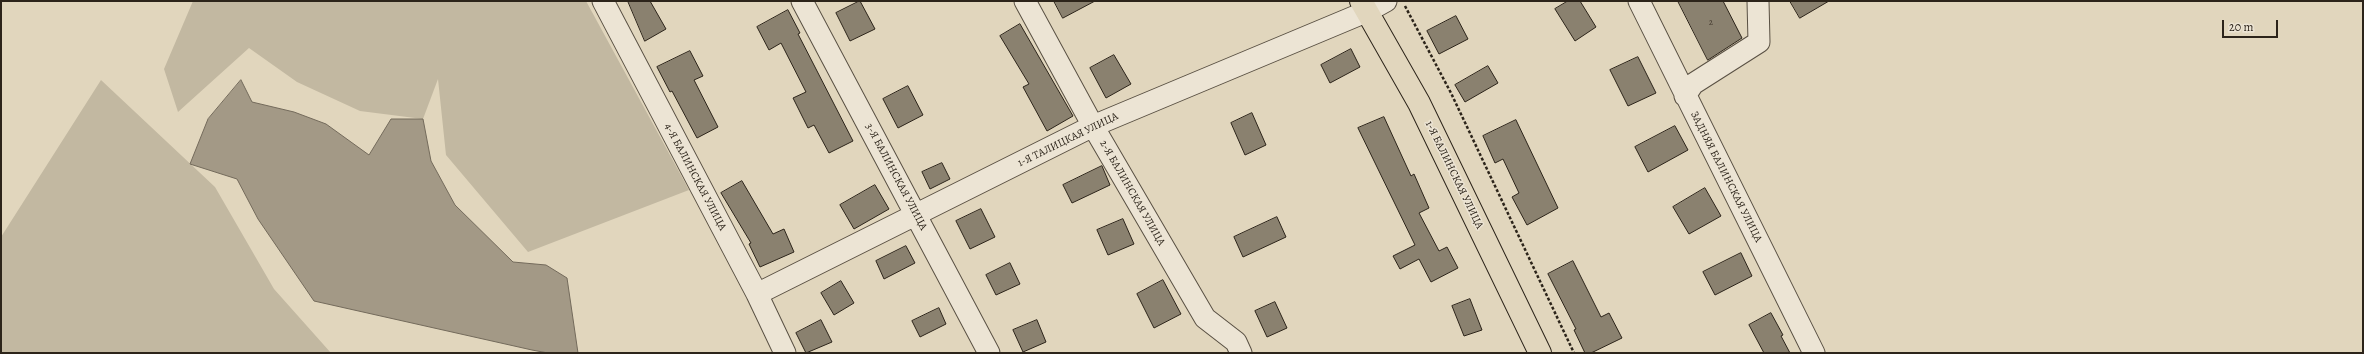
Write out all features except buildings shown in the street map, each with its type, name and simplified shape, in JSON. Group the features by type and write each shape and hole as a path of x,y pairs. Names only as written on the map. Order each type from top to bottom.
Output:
{"main road":[{"name":"1-Я БАЛИНСКАЯ УЛИЦА","path":"1372,4 1540,353"}],"street":[{"name":"4-Я БАЛИНСКАЯ УЛИЦА","path":"603,1 757,294 785,353"},
{"name":"3-Я БАЛИНСКАЯ УЛИЦА","path":"802,1 989,353"},
{"name":"2-Я БАЛИНСКАЯ УЛИЦА","path":"1025,1 1093,126 1205,318 1236,342 1241,353"},
{"name":"ЗАДНЯЯ БАЛИНСКАЯ УЛИЦА","path":"1639,1 1814,353"},
{"path":"1685,96 1693,84 1759,42 1758,1"},
{"name":"1-Я ТАЛИЦКАЯ УЛИЦА","path":"757,294 916,216 1093,126 1372,4"}],"path":[{"path":"1403,1 1451,93 1574,353"}],"shaded area":[{"path":"193,1 586,1 689,190 528,252 446,155 438,79 423,119 360,111 297,82 249,48 178,112 164,69"},
{"path":"101,80 215,187 274,289 331,353 1,353 1,237"},
{"path":"241,80 252,102 294,112 326,124 369,155 391,119 423,119 431,161 455,205 513,262 546,265 567,278 578,353 548,353 532,350 314,301 258,219 237,179 190,164 208,119"}]}
